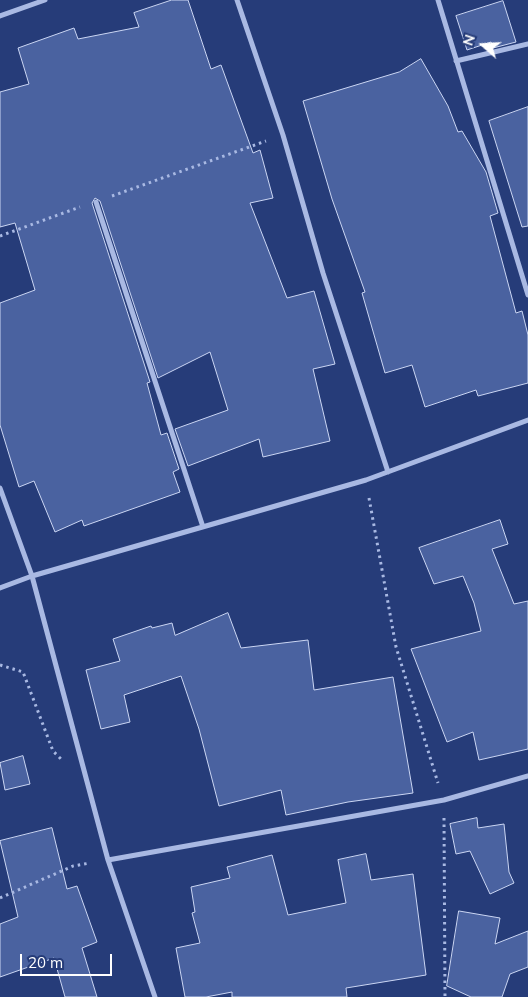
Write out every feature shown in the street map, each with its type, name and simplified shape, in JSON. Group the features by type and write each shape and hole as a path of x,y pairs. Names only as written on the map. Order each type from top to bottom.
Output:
{"street":[{"path":"0,16 30,2 45,0"},
{"path":"237,0 283,135 322,274 388,472"},
{"path":"438,0 528,295"},
{"path":"456,61 528,44"},
{"path":"96,202 204,527"},
{"path":"0,588 32,576 366,480 528,420"},
{"path":"0,488 32,576 108,860 155,997"},
{"path":"108,860 444,800 528,776"}],"path":[{"path":"0,236 283,135"},
{"path":"366,480 396,646 416,719 444,800 447,988 445,997"},
{"path":"0,665 22,672 53,751 65,764"},
{"path":"0,898 73,866 108,860"}],"building":[{"path":"172,0 188,0 211,69 221,65 253,153 260,150 273,198 250,203 287,298 314,291 335,364 313,369 330,441 263,457 259,439 188,466 175,429 228,410 210,352 158,378 100,201 95,198 92,203 150,382 147,383 161,435 167,433 179,469 173,472 180,492 84,526 82,520 55,532 34,481 19,487 0,425 0,303 35,290 15,223 0,227 0,92 29,84 18,48 74,28 78,39 139,27 134,13"},
{"path":"503,1 516,42 493,48 491,42 467,50 456,16"},
{"path":"421,59 448,106 458,132 462,131 486,172 498,213 490,216 516,313 522,311 528,335 528,383 478,396 476,390 425,407 412,365 385,373 362,293 365,292 332,199 303,101 399,72"},
{"path":"528,107 528,226 522,227 489,121"},
{"path":"500,520 508,544 492,549 514,604 528,601 528,749 479,760 473,732 447,742 411,649 481,631 474,603 463,576 434,584 419,548"},
{"path":"228,613 241,648 308,640 314,690 393,677 413,793 348,802 286,815 281,790 219,806 199,729 181,676 124,695 130,722 101,729 86,670 120,661 113,639 151,626 152,628 172,623 175,635"},
{"path":"23,756 30,784 5,790 0,763"},
{"path":"477,818 478,828 504,824 509,872 514,883 490,894 470,851 456,854 450,824"},
{"path":"52,828 67,889 77,886 97,942 82,948 97,997 65,997 54,958 0,977 0,924 18,917 0,841"},
{"path":"366,854 371,880 413,874 426,975 346,988 347,997 232,997 232,992 206,997 185,997 176,948 200,943 192,913 195,912 191,887 230,878 227,867 272,855 288,915 346,903 338,860"},
{"path":"459,911 500,918 495,944 528,931 528,967 510,974 502,997 471,997 447,986"}]}
